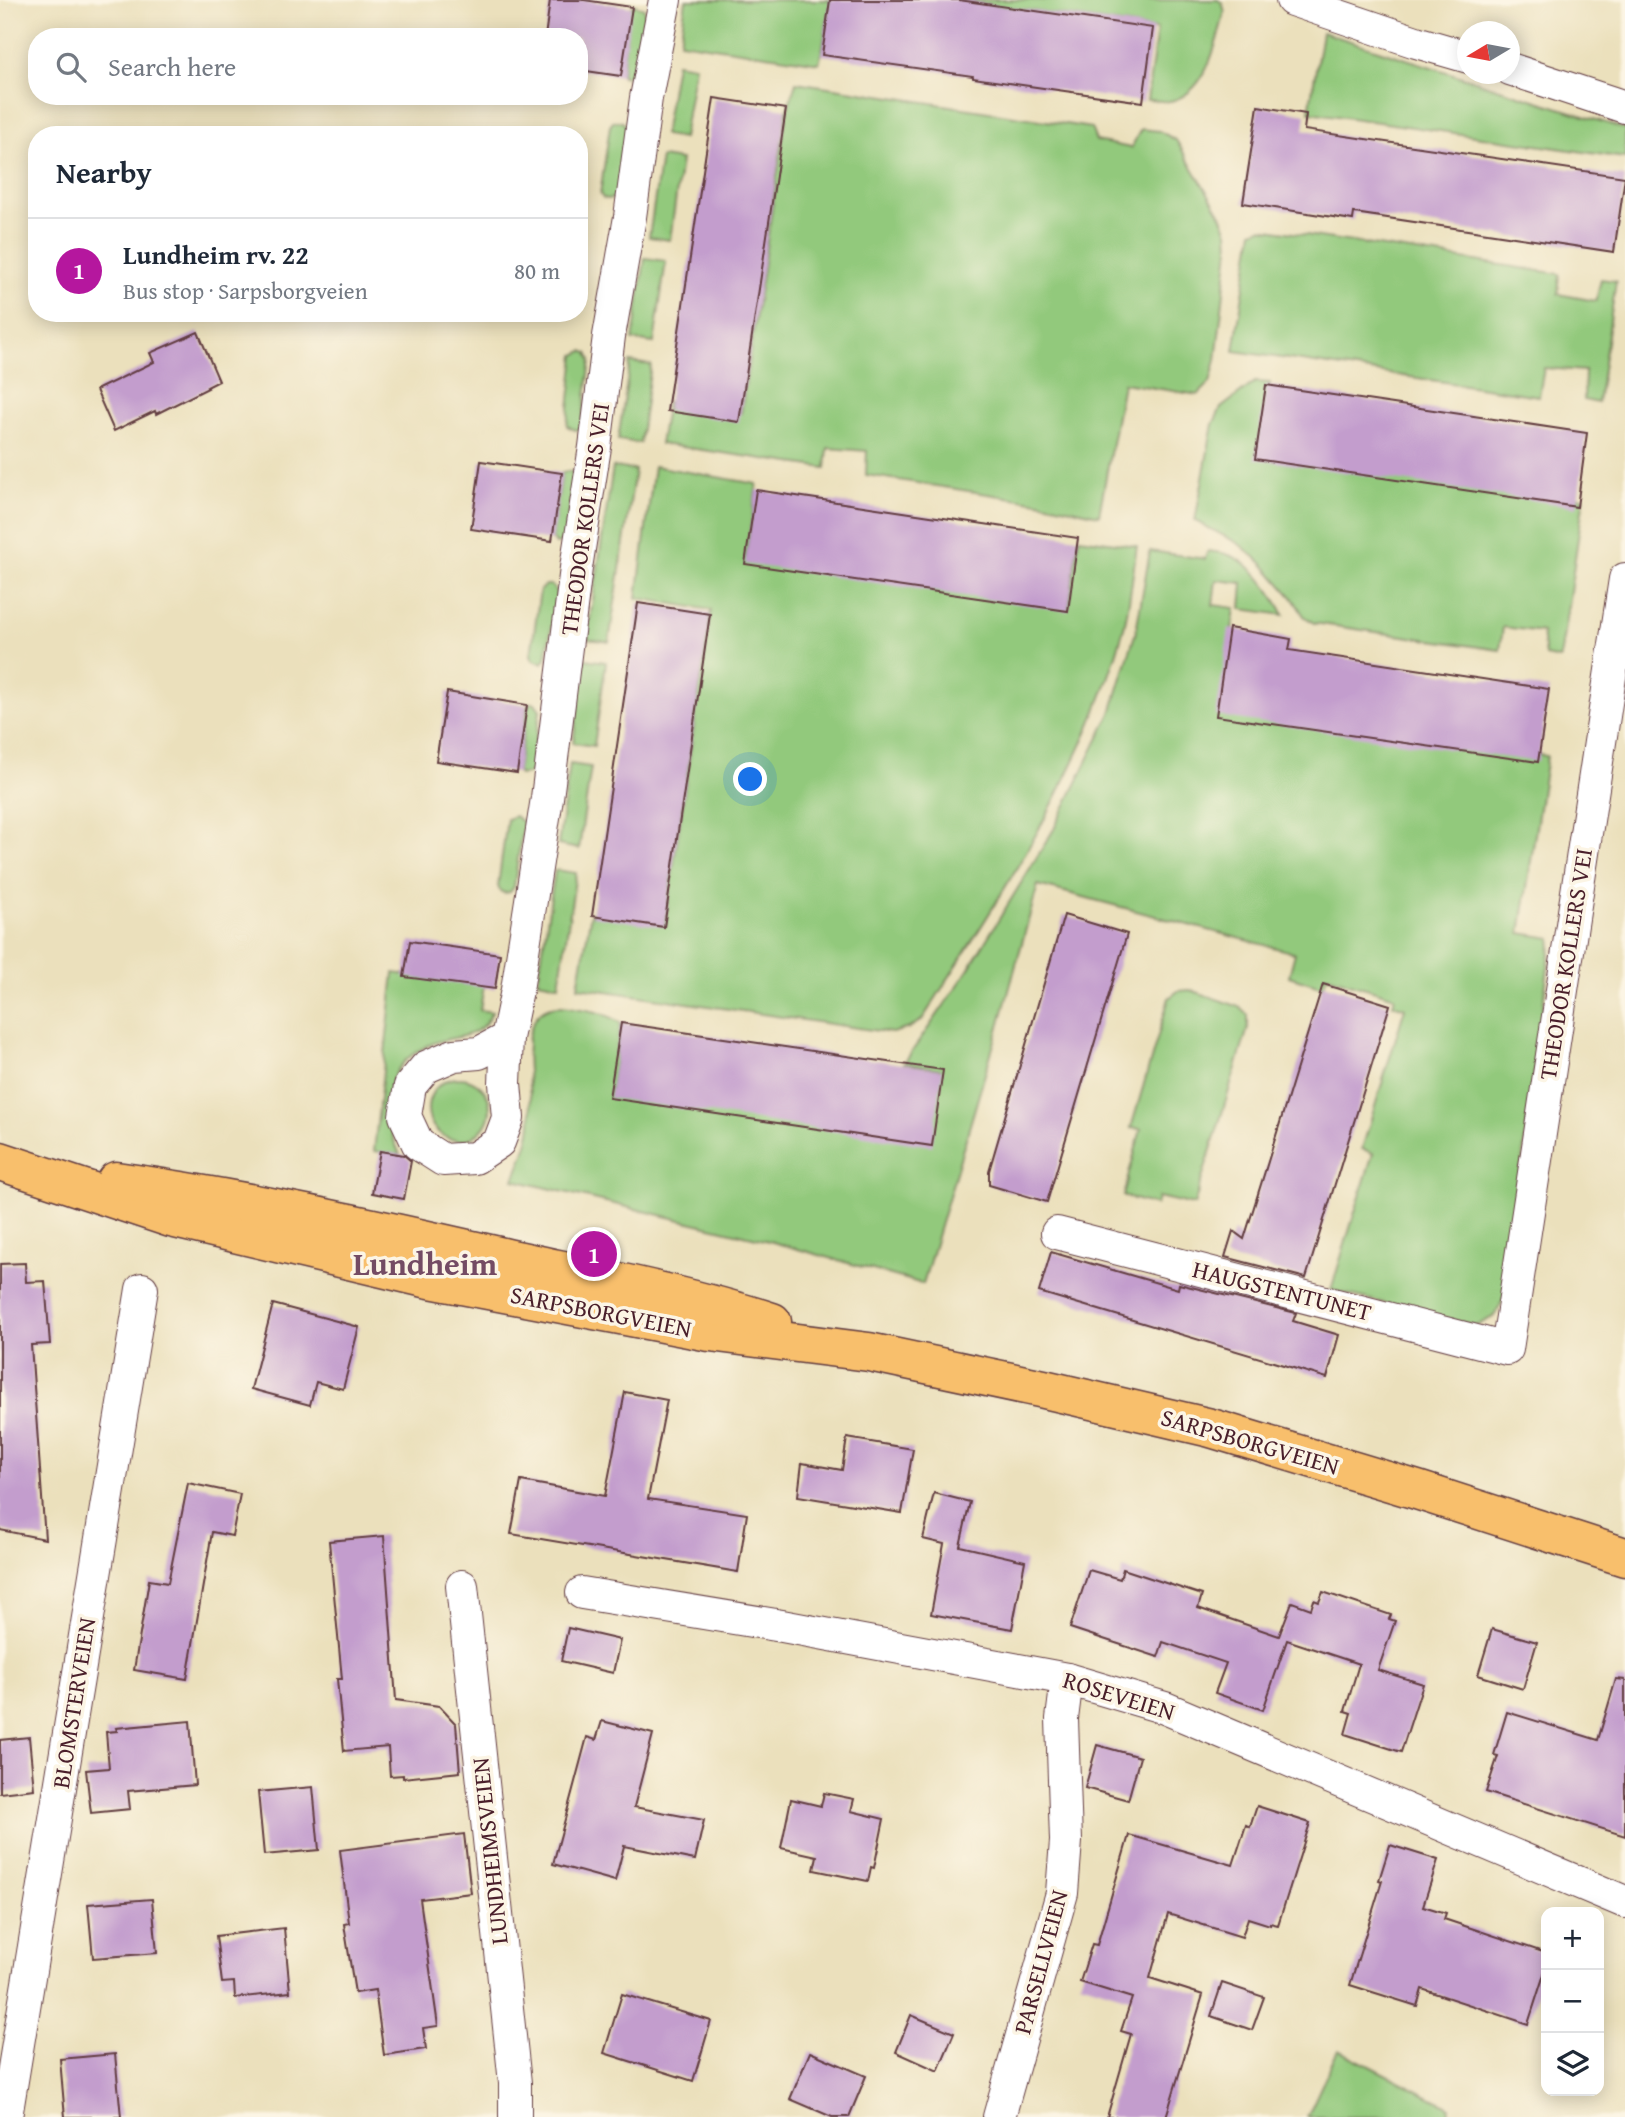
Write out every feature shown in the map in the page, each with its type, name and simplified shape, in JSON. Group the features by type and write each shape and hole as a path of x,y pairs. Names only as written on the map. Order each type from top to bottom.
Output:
{"highway":[{"name":"SARPSBORGVEIEN","path":"7,1164 172,1218 425,1278 710,1332 869,1352 1211,1428 1625,1557"}],"street":[{"name":"THEODOR KOLLERS VEI","path":"507,1038 547,798 609,336 664,0"},
{"path":"1292,0 1457,54"},
{"path":"1520,72 1625,107"},
{"name":"THEODOR KOLLERS VEI","path":"1507,1349 1625,579"},
{"name":"HAUGSTENTUNET","path":"1057,1233 1507,1349"},
{"name":"BLOMSTERVEIEN","path":"6,2117 142,1289"},
{"name":"LUNDHEIMSVEIEN","path":"462,1586 516,2117"},
{"name":"ROSEVEIEN","path":"582,1593 782,1626 1067,1679 1165,1708 1625,1902"},
{"name":"PARSELLVEIEN","path":"999,2117 1062,1893 1066,1841 1062,1719 1067,1679"}],"green space":[{"path":"686,0 831,0 819,63 680,42"},
{"path":"957,0 1218,0 1225,11 1214,51 1202,77 1183,96 1164,101 1147,100 1157,29"},
{"path":"635,5 644,8 645,13 636,67 630,77 622,76 630,8"},
{"path":"1322,32 1457,75 1457,84 1484,84 1625,129 1625,158 1309,112"},
{"path":"676,63 695,66 683,138 664,135"},
{"path":"796,82 1091,128 1096,141 1131,148 1141,129 1159,131 1176,140 1221,215 1228,232 1229,249 1216,360 1210,383 1198,395 1123,383 1099,515 1039,502 866,475 867,451 828,448 826,468 660,444 667,402 741,413 787,111"},
{"path":"620,121 627,128 621,183 614,198 608,199 600,194 610,126 613,122"},
{"path":"661,157 681,160 670,240 649,237"},
{"path":"1261,228 1560,274 1558,294 1596,301 1601,279 1616,281 1598,403 1584,400 1585,371 1544,368 1539,396 1234,351 1253,231"},
{"path":"645,258 666,261 654,343 633,340"},
{"path":"583,351 588,353 591,360 582,425 575,430 567,426 575,355"},
{"path":"630,362 651,365 640,443 618,440"},
{"path":"1255,382 1270,383 1260,450 1584,498 1560,659 1545,656 1542,632 1503,627 1500,650 1314,623 1304,616 1292,597 1263,564 1238,543 1195,521 1213,424 1221,408"},
{"path":"654,466 757,484 746,558 1069,605 1079,538 1137,546 1122,635 1085,737 1009,882 922,1020 909,1028 892,1033 578,987 591,913 665,924 711,610 637,598"},
{"path":"613,467 635,470 609,642 587,639"},
{"path":"572,472 574,478 565,538 556,544 552,538 562,473"},
{"path":"1150,551 1205,559 1208,551 1224,553 1238,559 1261,580 1284,615 1241,609 1243,583 1216,580 1213,605 1235,608 1221,710 1547,756 1520,933 1552,938 1504,1298 1495,1316 1476,1326 1331,1290 1373,1153 1362,1149 1405,1008 1393,1004 1395,997 1327,976 1323,987 1289,976 1295,953 1038,885 923,1284 769,1241 514,1180 531,1123 528,1069 530,1030 537,1015 550,1007 570,1007 596,1012 621,1023 610,1096 930,1142 940,1069 904,1063 963,978 1054,829 1111,713 1136,631"},
{"path":"551,585 557,593 546,659 542,663 533,660 531,655 540,590"},
{"path":"585,659 606,662 594,746 573,743"},
{"path":"535,703 540,710 531,770 528,774 519,775 517,771 528,705"},
{"path":"570,764 591,767 579,849 558,845"},
{"path":"515,816 523,823 514,887 510,892 504,893 498,886 507,819"},
{"path":"555,870 576,873 559,985 538,981"},
{"path":"394,973 484,985 480,1010 492,1012 481,1028 474,1032 434,1043 416,1052 403,1063 394,1076 389,1090 389,1121 400,1155 374,1151"},
{"path":"1190,990 1240,1007 1248,1015 1248,1028 1194,1205 1158,1197 1156,1205 1123,1196 1141,1129 1131,1128 1169,998 1178,991"},
{"path":"453,1078 465,1078 481,1087 488,1097 488,1121 481,1131 465,1140 453,1140 442,1135 433,1126 428,1115 428,1103 433,1092 442,1083"},
{"path":"1338,2050 1450,2107 1448,2117 1307,2117"}],"building":[{"path":"550,0 584,0 632,7 621,76 588,71 588,28 546,28"},
{"path":"830,0 959,0 1153,28 1143,102 822,55"},
{"path":"714,98 786,109 739,422 667,411"},
{"path":"1258,106 1306,114 1304,130 1625,177 1614,252 1354,213 1353,220 1243,203"},
{"path":"198,332 219,381 156,414 155,411 114,431 96,390 154,362 150,353"},
{"path":"1266,385 1587,433 1577,507 1255,459"},
{"path":"481,461 562,473 552,541 471,529"},
{"path":"756,490 1078,538 1068,611 745,564"},
{"path":"638,603 710,614 664,927 592,916"},
{"path":"1229,628 1291,639 1289,650 1549,689 1538,762 1216,716"},
{"path":"447,692 527,705 517,773 436,761"},
{"path":"1064,915 1127,934 1047,1202 989,1185 989,1171"},
{"path":"410,941 500,954 495,989 404,977"},
{"path":"1323,984 1390,1005 1306,1278 1225,1257 1233,1231 1244,1239"},
{"path":"621,1023 943,1070 932,1146 609,1098"},
{"path":"380,1151 404,1155 411,1161 404,1199 372,1193"},
{"path":"1051,1252 1178,1289 1179,1284 1296,1313 1293,1321 1339,1335 1327,1378 1039,1292"},
{"path":"25,1263 26,1282 45,1281 50,1344 31,1345 45,1539 0,1530 0,1264"},
{"path":"273,1304 359,1327 343,1389 316,1382 310,1405 251,1389"},
{"path":"625,1392 667,1400 648,1499 747,1514 738,1572 511,1534 521,1481 605,1496"},
{"path":"847,1438 913,1449 902,1513 798,1496 802,1463 842,1470"},
{"path":"188,1483 240,1494 232,1536 212,1532 187,1679 134,1670 149,1580 168,1583"},
{"path":"934,1493 970,1502 960,1546 1025,1561 1012,1629 931,1614 944,1544 923,1539"},
{"path":"384,1536 396,1700 439,1706 456,1724 460,1772 403,1778 403,1775 390,1776 388,1747 344,1751 337,1679 342,1679 329,1541"},
{"path":"1123,1569 1202,1595 1198,1608 1279,1636 1292,1602 1311,1609 1314,1600 1319,1602 1323,1592 1391,1615 1389,1619 1395,1621 1378,1670 1423,1684 1401,1752 1345,1734 1351,1713 1345,1711 1359,1664 1287,1640 1263,1710 1215,1693 1226,1663 1163,1642 1158,1657 1070,1628 1089,1570 1120,1579"},
{"path":"568,1628 620,1640 613,1673 561,1661"},
{"path":"1492,1629 1537,1642 1523,1689 1478,1675"},
{"path":"1616,1679 1625,1680 1625,1836 1486,1792 1498,1756 1494,1755 1507,1712 1598,1740"},
{"path":"190,1721 195,1785 128,1791 130,1809 91,1813 86,1770 109,1768 106,1732 117,1731 116,1728"},
{"path":"602,1721 653,1734 634,1807 704,1820 695,1860 624,1846 615,1881 553,1864 587,1737 596,1740"},
{"path":"29,1737 34,1789 0,1793 0,1740"},
{"path":"1097,1745 1140,1757 1128,1800 1085,1788"},
{"path":"313,1787 319,1850 264,1855 258,1792"},
{"path":"824,1793 854,1799 851,1811 884,1819 874,1868 871,1867 868,1881 814,1870 817,1856 781,1848 791,1799 821,1806"},
{"path":"1257,1806 1310,1823 1278,1925 1248,1918 1242,1937 1168,1914 1150,1978 1203,1995 1166,2117 1107,2117 1131,2034 1121,2031 1132,1998 1080,1982 1092,1944 1097,1945 1129,1835 1233,1865 1246,1825 1250,1827"},
{"path":"464,1834 471,1893 420,1899 438,2026 423,2028 426,2049 384,2055 375,1990 355,1993 344,1924 349,1923 340,1850"},
{"path":"1390,1845 1438,1860 1423,1906 1446,1913 1444,1919 1541,1951 1541,1984 1528,2024 1422,1989 1417,2006 1350,1985 1382,1881 1379,1880"},
{"path":"152,1899 157,1953 93,1958 88,1904"},
{"path":"284,1928 290,1992 235,1998 234,1982 222,1983 216,1936"},
{"path":"1222,1983 1264,1997 1252,2030 1211,2016"},
{"path":"622,1994 711,2021 693,2081 604,2053"},
{"path":"911,2015 954,2033 938,2071 896,2052"},
{"path":"810,2052 866,2076 849,2117 832,2117 790,2099"},
{"path":"115,2054 121,2117 65,2117 60,2059"}],"place":[{"name":"Lundheim rv. 22","path":"594,1254"}],"district":[{"name":"Lundheim","path":"425,1264"}]}
